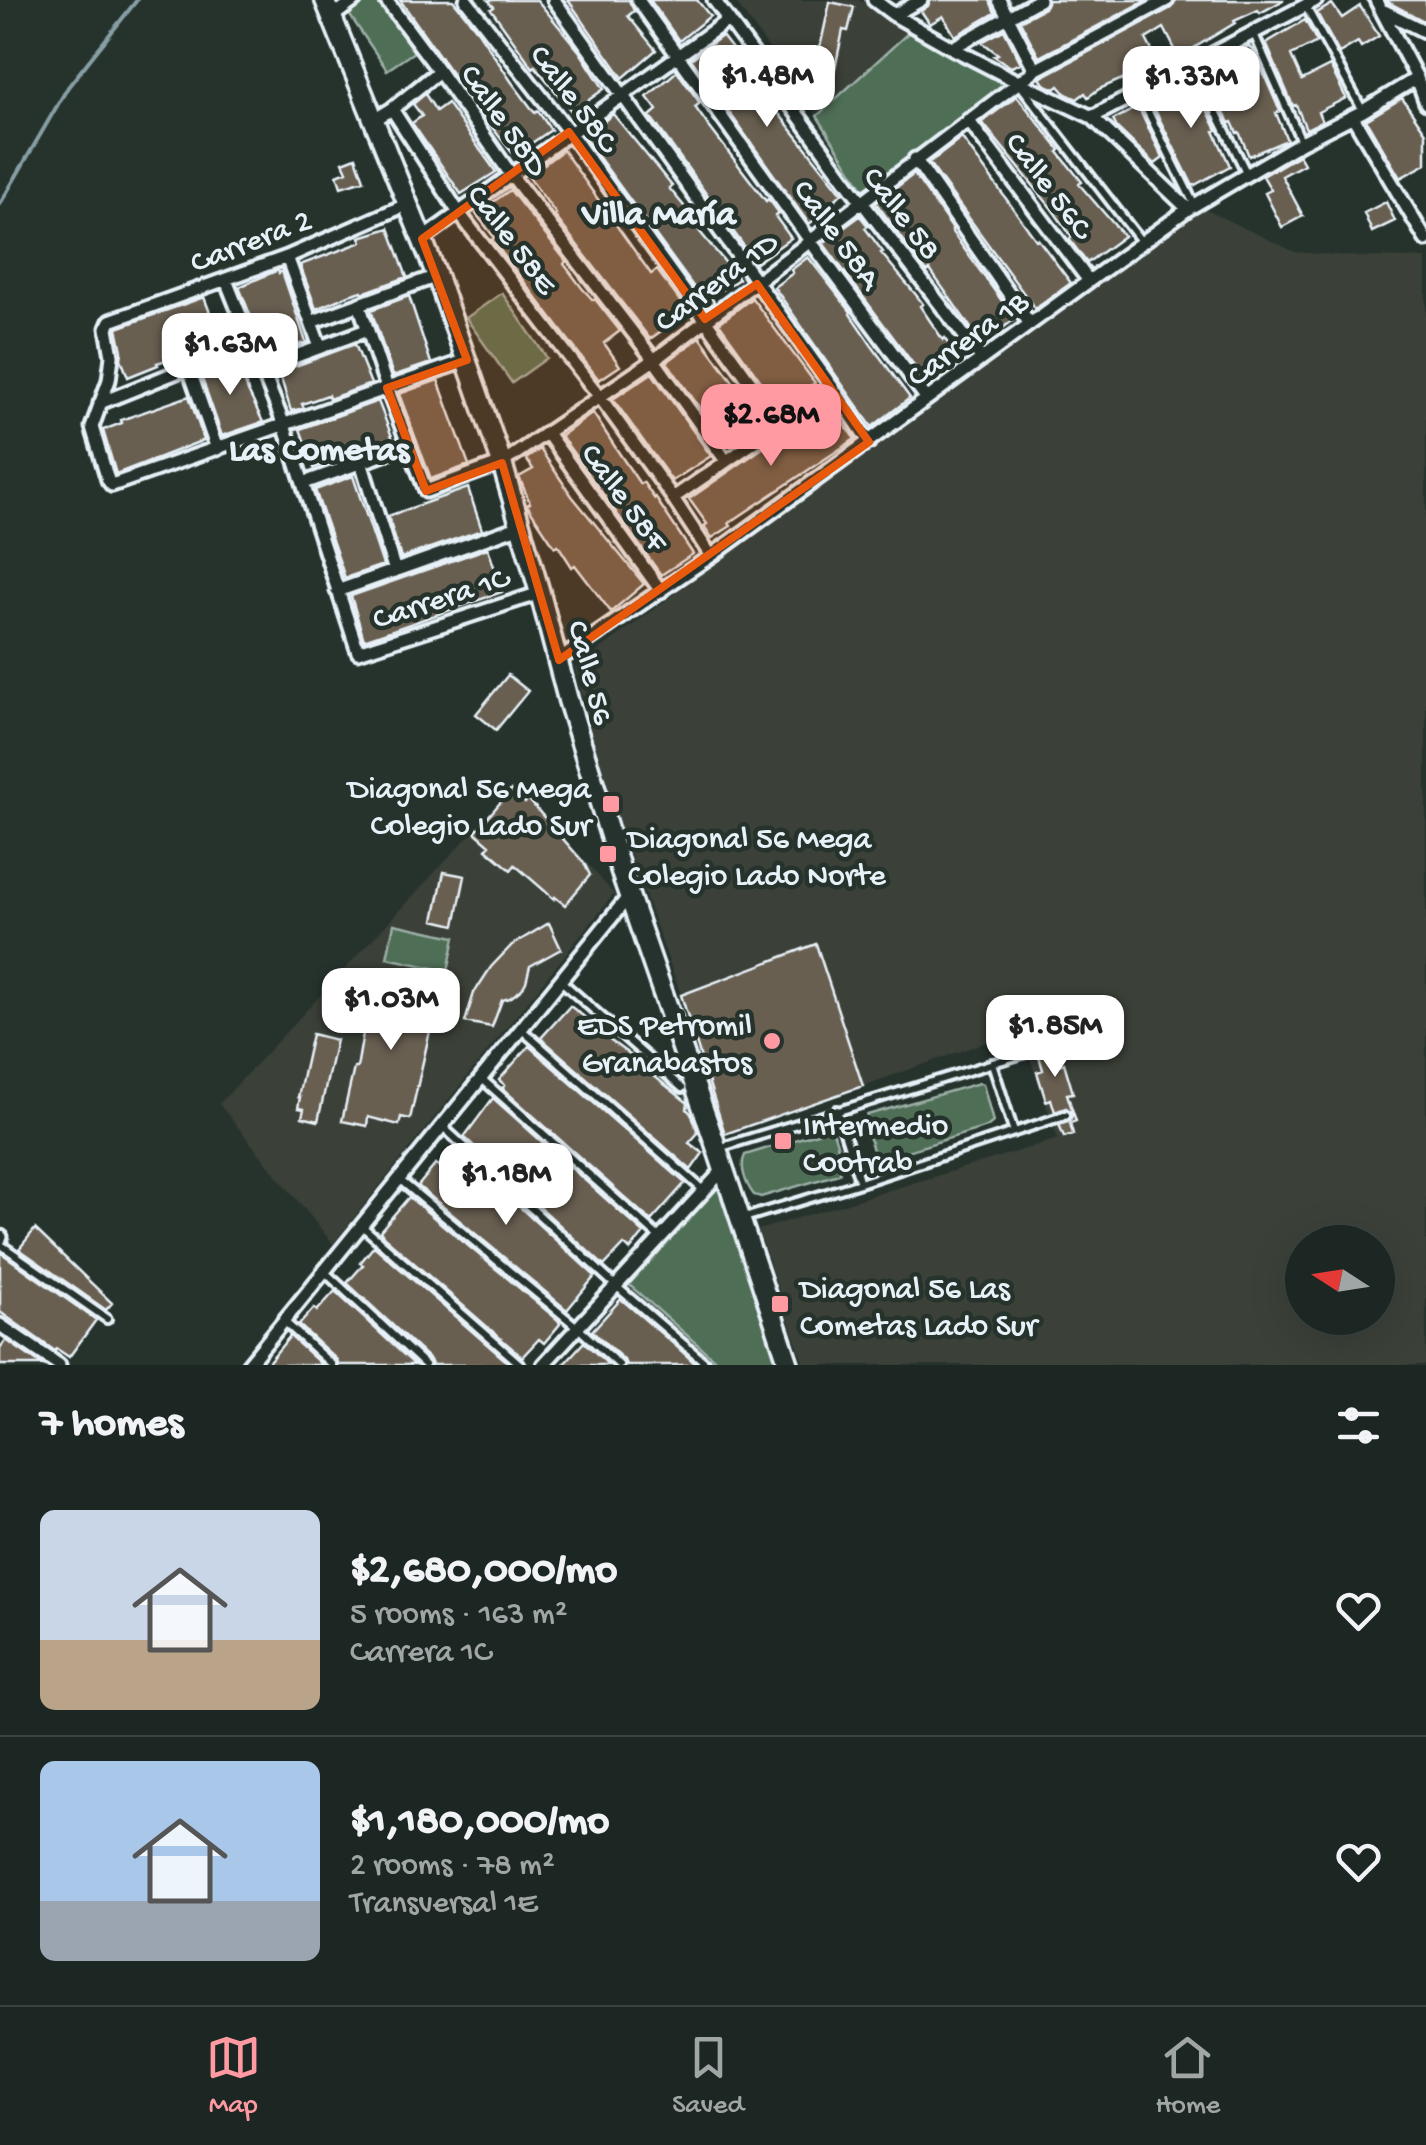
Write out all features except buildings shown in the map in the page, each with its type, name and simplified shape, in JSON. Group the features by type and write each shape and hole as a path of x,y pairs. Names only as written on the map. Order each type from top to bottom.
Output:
{"main road":[{"name":"Calle 56","path":"328,8 467,360 521,526 629,896 789,1365"}],"street":[{"path":"328,8 355,0"},
{"name":"Calle 58D","path":"386,0 512,176 654,360 726,461"},
{"name":"Calle 58C","path":"466,0 570,132 780,423"},
{"path":"554,0 869,442"},
{"name":"Calle 58A","path":"638,0 927,399"},
{"name":"Calle 58","path":"714,0 982,360"},
{"path":"874,0 952,48 1092,117 1192,206"},
{"path":"894,15 922,0"},
{"path":"999,0 1035,70"},
{"path":"952,48 1039,0"},
{"path":"1018,82 1167,0"},
{"path":"1092,117 1311,3"},
{"path":"1378,4 1426,32"},
{"path":"1378,4 1426,103"},
{"path":"422,239 728,20"},
{"path":"374,120 440,71"},
{"name":"Carrera 1B","path":"559,660 712,556 1192,206 1416,78"},
{"name":"Carrera 1D","path":"409,445 426,491 502,464 654,360 1018,82"},
{"name":"Calle 58E","path":"392,109 459,214 599,396"},
{"path":"1358,114 1426,240"},
{"name":"Calle 56C","path":"968,120 1089,281"},
{"path":"915,159 1030,324"},
{"name":"Carrera 2","path":"100,403 109,380 112,356 107,328 110,321 287,257 408,204"},
{"path":"287,257 320,347"},
{"path":"311,322 437,276"},
{"path":"226,280 284,425 337,590 521,526"},
{"path":"304,483 409,445 359,304"},
{"path":"261,369 367,330"},
{"path":"249,343 100,403 92,426 112,485 467,360"},
{"path":"188,366 218,449"},
{"path":"674,498 833,388"},
{"path":"599,396 712,556"},
{"name":"Calle 58F","path":"547,433 662,591"},
{"path":"361,462 395,571"},
{"name":"Carrera 1C","path":"337,590 358,652 540,593"},
{"path":"248,1365 629,896"},
{"path":"543,1365 724,1169"},
{"path":"0,1325 59,1365"}],"lane":[{"path":"1311,3 1358,114"},
{"path":"1254,34 1302,142"},
{"path":"1193,65 1247,174"},
{"path":"1018,82 1142,242"},
{"path":"1138,93 1192,206"},
{"path":"560,980 682,1088"},
{"path":"521,1030 702,1190"},
{"path":"718,1149 1045,1047"},
{"path":"992,1063 1014,1132"},
{"path":"481,1078 659,1237"},
{"path":"837,1110 860,1183"},
{"path":"740,1220 1066,1115"},
{"path":"442,1126 708,1365"},
{"path":"399,1179 619,1365"},
{"path":"361,1226 521,1365"},
{"path":"0,1239 108,1318"},
{"path":"324,1271 425,1365"},
{"path":"284,1321 332,1365"}],"highlighted area":[{"path":"569,132 705,319 757,284 869,442 559,660 502,463 426,491 387,388 467,360 422,239"}],"shaded area":[{"path":"734,0 859,0 908,33 817,116"},
{"path":"1204,209 1295,252 1426,258 1426,1365 804,1365 758,1230 1058,1139 1020,1030 863,1086 816,944 681,995 606,788 575,668"},
{"path":"517,784 614,894 333,1244 219,1104"}],"green space":[{"path":"363,0 380,0 414,52 387,70 347,11"},
{"path":"908,33 1008,83 864,190 817,116"},
{"path":"502,293 547,358 512,383 466,318"},
{"path":"394,924 455,937 448,971 387,958"},
{"path":"983,1084 993,1122 987,1127 881,1159 875,1157 864,1120 867,1115"},
{"path":"830,1129 843,1164 839,1174 761,1197 754,1195 744,1176 745,1155"},
{"path":"720,1180 777,1365 721,1365 628,1284"}],"waterway":[{"path":"0,204 68,87 137,0"}],"place":[{"name":"Diagonal 56 Mega Colegio Lado Sur","path":"611,804"},
{"name":"Diagonal 56 Mega Colegio Lado Norte","path":"608,854"},
{"name":"EDS Petromil Granabastos","path":"772,1041"},
{"name":"Intermedio Cootrab","path":"783,1141"},
{"name":"Diagonal 56 Las Cometas Lado Sur","path":"780,1304"}],"district":[{"name":"Villa María","path":"659,211"},
{"name":"Las Cometas","path":"319,447"}]}
